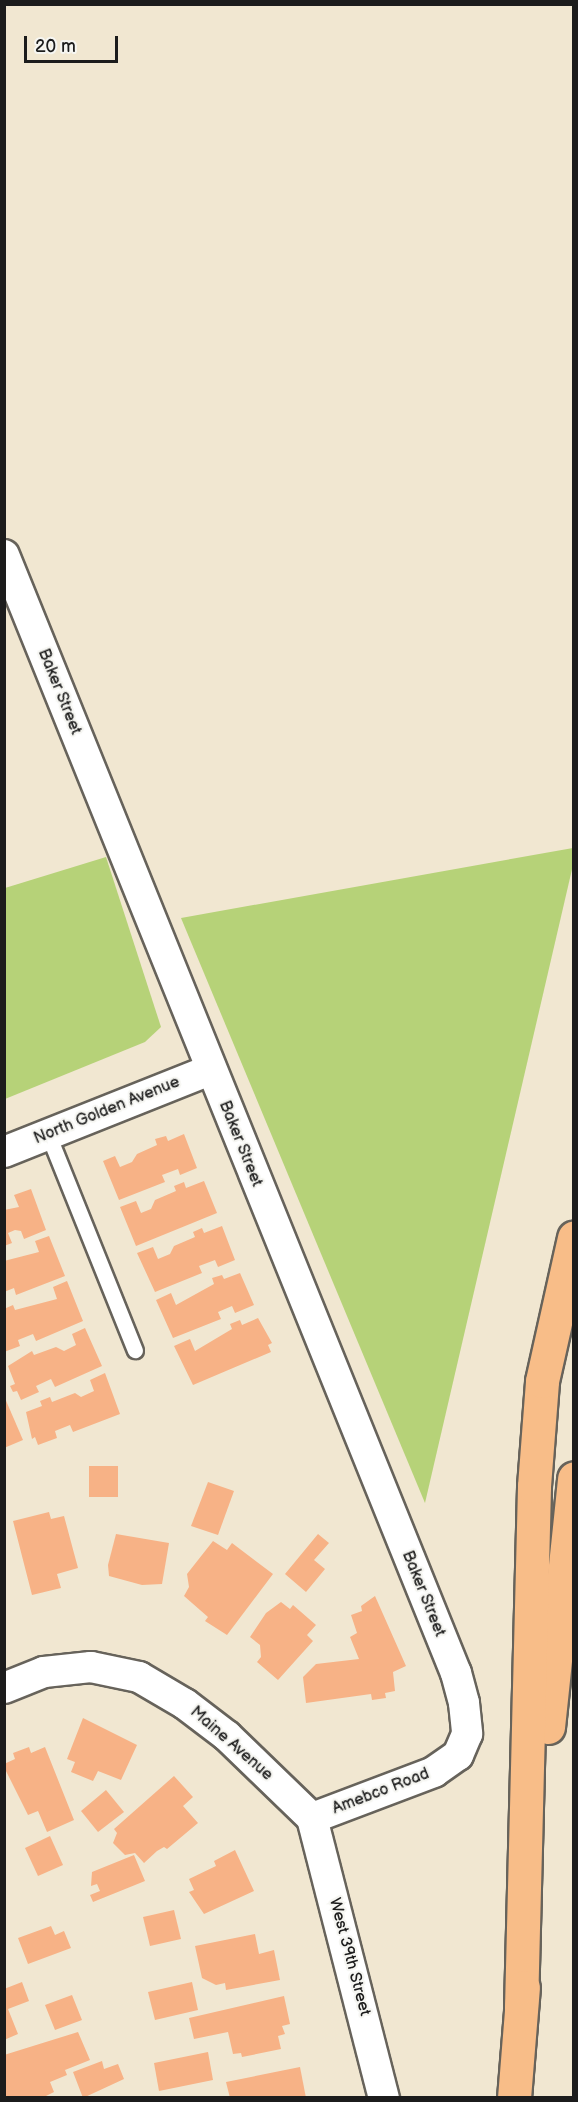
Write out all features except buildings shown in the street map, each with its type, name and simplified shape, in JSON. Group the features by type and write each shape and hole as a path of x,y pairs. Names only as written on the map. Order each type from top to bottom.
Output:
{"highway":[{"path":"521,2008 534,1486 542,1381 573,1238"},
{"path":"514,2097 573,1478"}],"street":[{"name":"Baker Street","path":"4,555 210,1070 456,1673 464,1703 467,1734"},
{"name":"North Golden Avenue","path":"4,1152 210,1070"},
{"name":"Maine Avenue","path":"4,1688 44,1672 91,1667 139,1677 185,1704 227,1736 312,1818"},
{"name":"Amebco Road","path":"312,1818 434,1772 458,1755 467,1734"},
{"name":"West 39th Street","path":"312,1818 384,2097"}],"lane":[{"path":"48,1134 135,1350"}],"green space":[{"path":"573,848 573,865 425,1503 181,918"},
{"path":"106,857 161,1027 145,1042 5,1099 5,888"}]}
